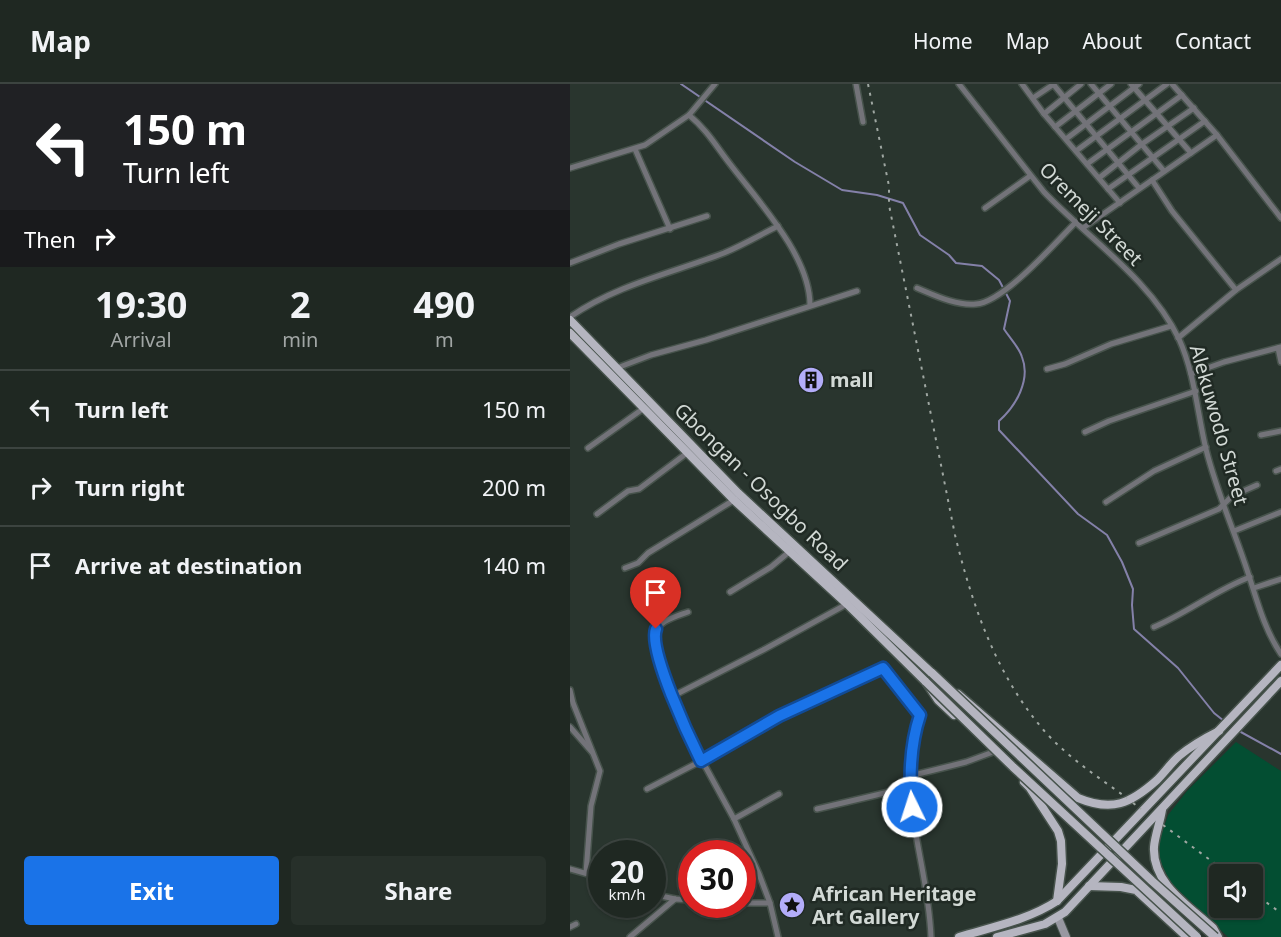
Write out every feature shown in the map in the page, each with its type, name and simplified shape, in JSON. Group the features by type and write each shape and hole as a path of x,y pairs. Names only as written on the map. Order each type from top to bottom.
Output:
{"main road":[{"name":"Gbongan - Osogbo Road","path":"570,319 738,494 932,673"},
{"name":"Gbongan - Osogbo Road","path":"571,337 734,500 847,604 926,682"},
{"path":"959,937 1024,917 1045,909 1057,901 1281,665"},
{"path":"932,673 967,700 1078,798 1094,805 1126,803 1157,780 1178,756 1220,730"},
{"path":"932,673 1152,881 1216,937"},
{"path":"997,937 1045,924 1058,918 1281,681"},
{"path":"926,682 938,700 1030,788 1058,831 1062,848 1062,864 1057,901"},
{"path":"926,682 1013,767 1197,937"},
{"path":"1162,810 1154,848 1156,869 1167,885 1213,928 1216,937"},
{"path":"1089,886 1136,890 1187,937"}],"street":[{"path":"856,84 863,122"},
{"name":"Oremeji Street","path":"958,84 1030,176 1060,208 1112,254 1160,308 1178,338"},
{"path":"1022,84 1044,114 1119,202"},
{"path":"1033,98 1053,84 1139,188"},
{"path":"1044,114 1081,84"},
{"path":"1091,84 1164,171"},
{"path":"1056,127 1111,84"},
{"path":"1076,151 1167,84"},
{"path":"1172,84 1217,135 1281,218"},
{"path":"1066,139 1135,85 1191,153"},
{"path":"570,168 645,145 689,115 713,86"},
{"path":"1087,164 1182,95"},
{"path":"1099,178 1142,144 1194,108"},
{"path":"689,115 712,137 729,163 778,226 806,278 810,292 810,305"},
{"path":"1108,189 1205,121"},
{"path":"1083,228 1217,135"},
{"path":"635,148 670,229"},
{"path":"985,208 1030,176"},
{"path":"1152,180 1172,211 1236,290"},
{"path":"570,263 619,244 707,216"},
{"path":"917,288 968,304 979,304 996,297 1076,222"},
{"path":"570,319 586,306 662,273 723,253 778,226"},
{"path":"1178,338 1236,290 1281,259"},
{"path":"617,368 651,355 706,340 857,291"},
{"path":"1047,369 1065,364 1111,344 1172,326"},
{"name":"Alekuwodo Street","path":"1178,338 1196,391 1206,447 1224,503 1266,626 1281,654"},
{"path":"1191,374 1224,362 1280,347 1281,362"},
{"path":"1085,432 1109,421 1196,391"},
{"path":"588,448 644,408"},
{"path":"1261,435 1281,431"},
{"path":"1106,502 1154,471 1206,447"},
{"path":"597,514 628,491 639,489 687,453"},
{"path":"1139,543 1219,509 1232,496 1257,485"},
{"path":"625,568 638,563 648,553 734,500"},
{"path":"1234,531 1281,512"},
{"path":"730,592 771,567 789,552"},
{"path":"1154,627 1233,583 1250,577"},
{"path":"1254,588 1281,579"},
{"path":"673,696 847,604"},
{"path":"688,612 664,621 656,629 653,637 686,731 734,819 770,903 778,937"},
{"path":"647,789 779,716 883,668 920,715 911,748 910,787 915,835 927,892 930,937"},
{"path":"570,690 599,766 600,778 591,806 586,873 570,869"},
{"path":"570,727 593,753"},
{"path":"910,776 966,762 993,752"},
{"path":"817,809 910,787"},
{"path":"734,819 779,794"},
{"path":"666,897 678,899"},
{"path":"630,937 675,899"},
{"path":"756,903 770,903"},
{"path":"1058,918 1066,937"}],"green space":[{"path":"1236,742 1281,771 1281,937 1228,937 1170,882 1160,860 1159,842 1168,815 1187,791"}],"waterway":[{"path":"681,84 795,162 842,190 877,195 903,203 920,235 949,255 956,263 982,266 999,280 1010,301 1004,329 1021,353 1025,375 1016,400 999,421 999,430 1078,514 1107,535 1122,562 1133,589 1134,629 1178,668 1214,713 1224,721"},
{"path":"1239,731 1281,754"}],"railway":[{"path":"868,84 889,186 889,205 955,535 978,612 987,636 1011,684 1041,727 1071,756 1127,798"},
{"path":"1133,803 1141,809"},
{"path":"1163,825 1216,864"},
{"path":"1263,900 1281,913"}],"place":[{"name":"mall","path":"811,380"},
{"name":"African Heritage Art Gallery","path":"792,905"}],"route":[{"path":"656,629 653,637 667,681 686,731 701,761 779,716 883,668 920,715 911,748 912,807"}]}
